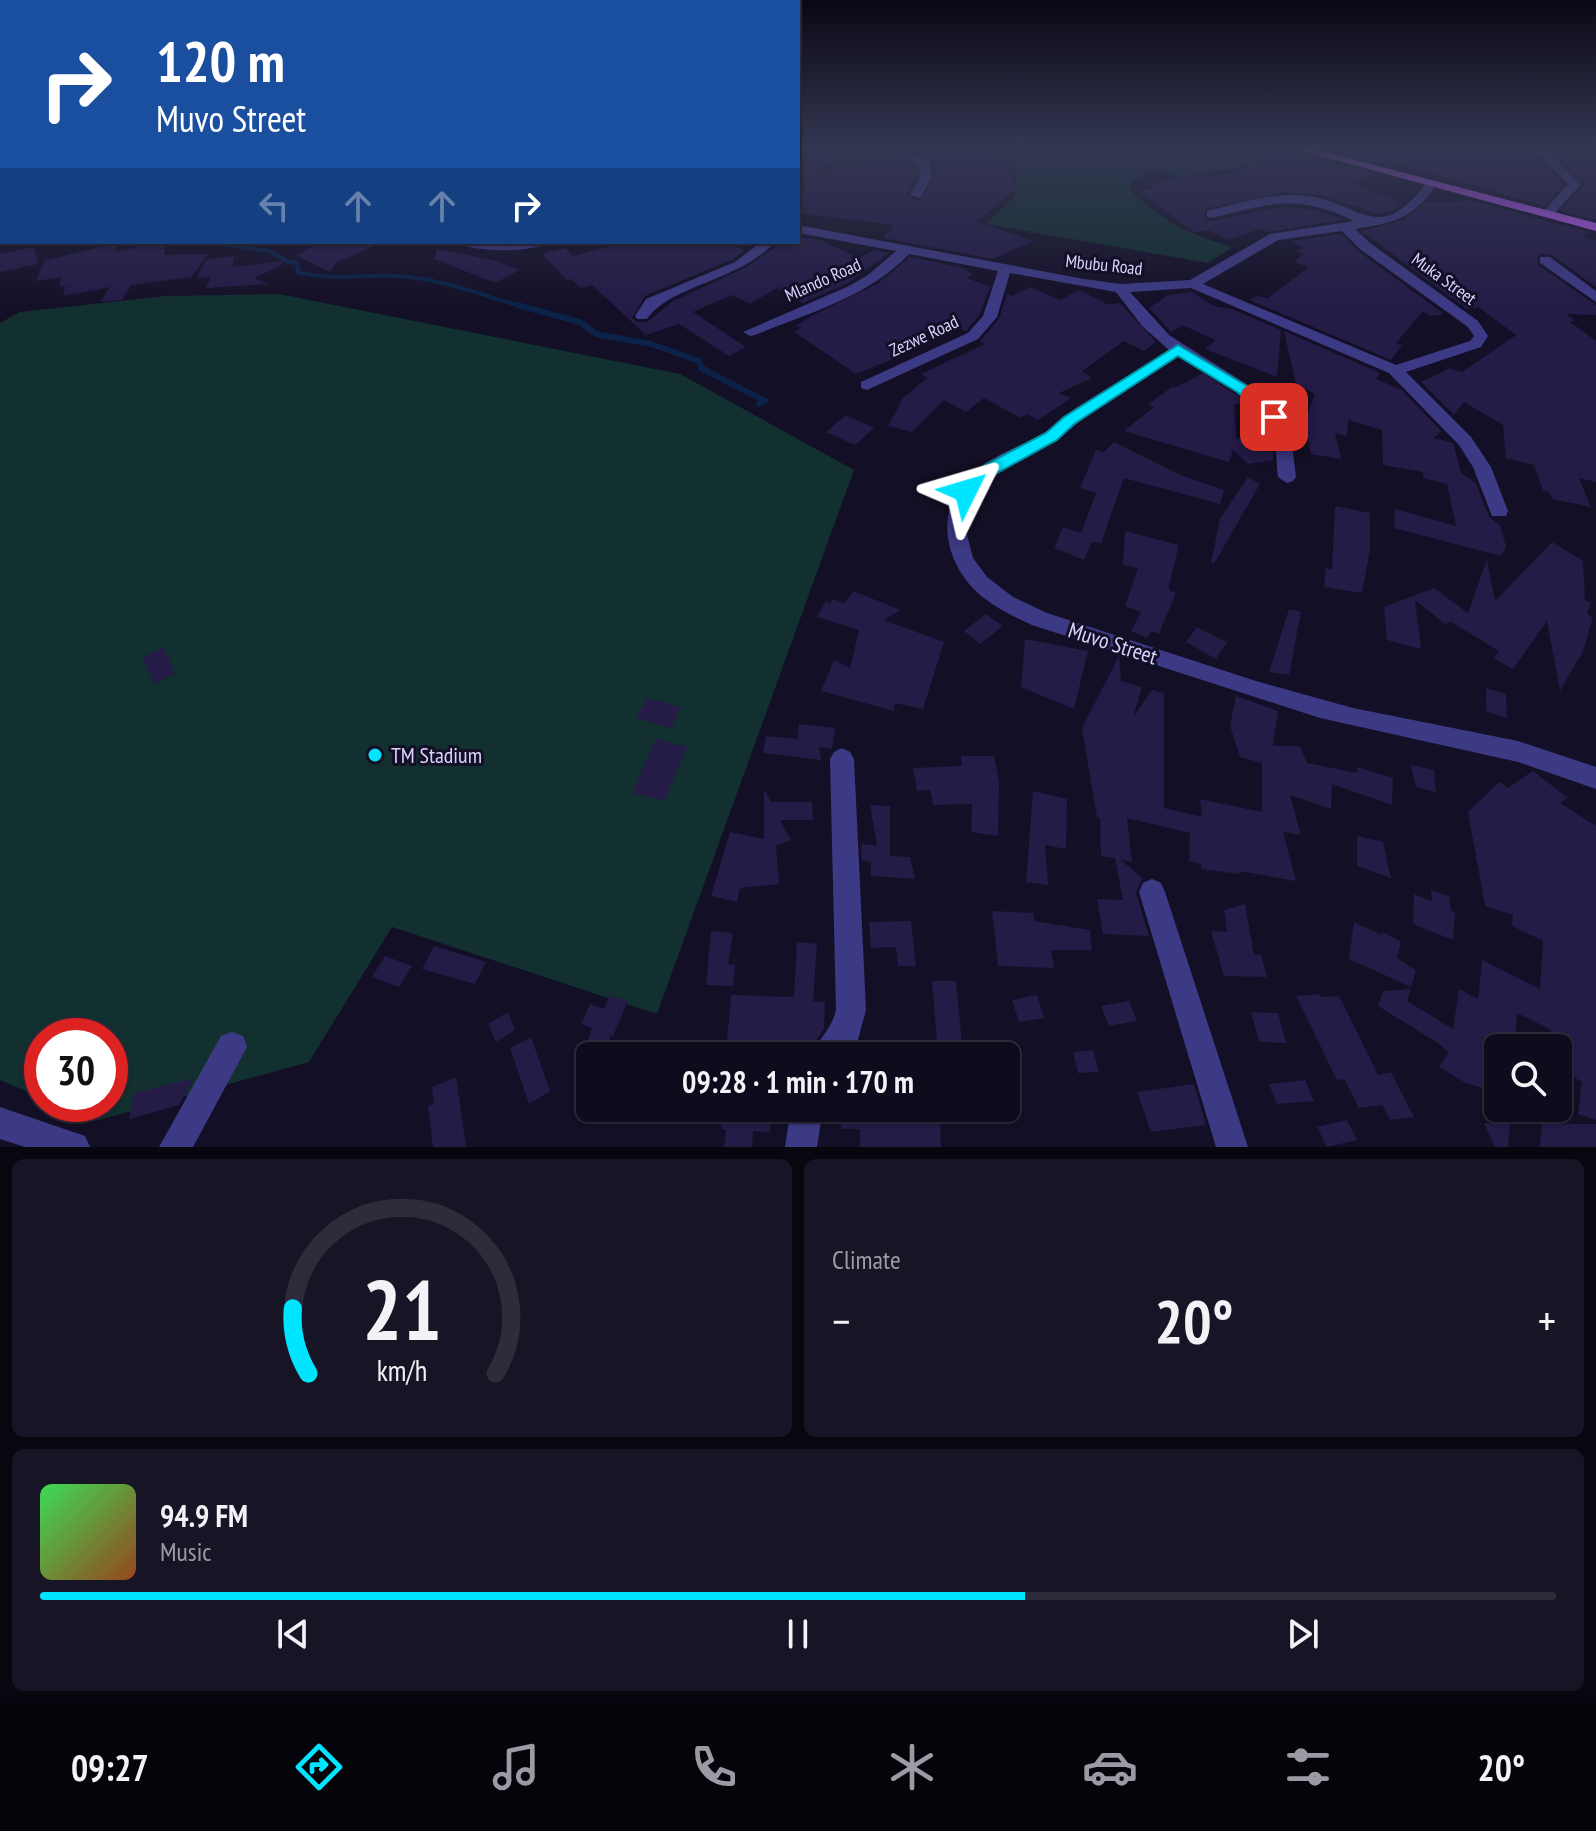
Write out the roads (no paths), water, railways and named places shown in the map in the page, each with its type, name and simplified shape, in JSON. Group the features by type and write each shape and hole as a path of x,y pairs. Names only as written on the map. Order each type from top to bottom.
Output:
{"main road":[{"path":"1501,201 1596,227"}],"street":[{"path":"1211,214 1271,201"},
{"path":"1312,201 1368,223"},
{"name":"Mbubu Road","path":"800,229 904,251 1121,288 1193,284 1275,237 1368,223 1405,213 1419,201"},
{"path":"1549,212 1560,201"},
{"name":"Muka Street","path":"1345,226 1365,246 1480,331 1481,336 1476,344 1395,370"},
{"path":"479,244 504,247 528,244"},
{"path":"642,316 651,302 740,265 766,244"},
{"name":"Mlando Road","path":"750,332 864,283 896,261 904,251"},
{"path":"1545,260 1596,298"},
{"name":"Zezwe Road","path":"867,385 973,336 990,317 1005,269"},
{"path":"1193,284 1395,370 1465,441 1482,467 1499,511"},
{"path":"1121,288 1148,324 1178,350 1242,389 1274,417 1283,441 1287,477"},
{"name":"Muvo Street","path":"1178,350 1069,421 1052,437 991,469 966,491 958,510 960,557 988,590 1015,608 1046,621 1232,682 1386,725 1512,748 1565,763 1596,778"},
{"path":"838,1042 846,1032 851,1010 842,759"},
{"path":"1152,892 1232,1147"},
{"path":"175,1147 232,1047"},
{"path":"801,1147 805,1122"},
{"path":"0,1123 74,1147"}],"waterway":[{"path":"223,244 269,251 288,262 297,263 298,272 310,275 413,277 520,306"},
{"path":"520,306 580,322 596,334 651,344 699,361 701,368 765,401 759,404"},
{"path":"520,306 524,307"}],"place":[{"name":"TM Stadium","path":"375,755"}]}
